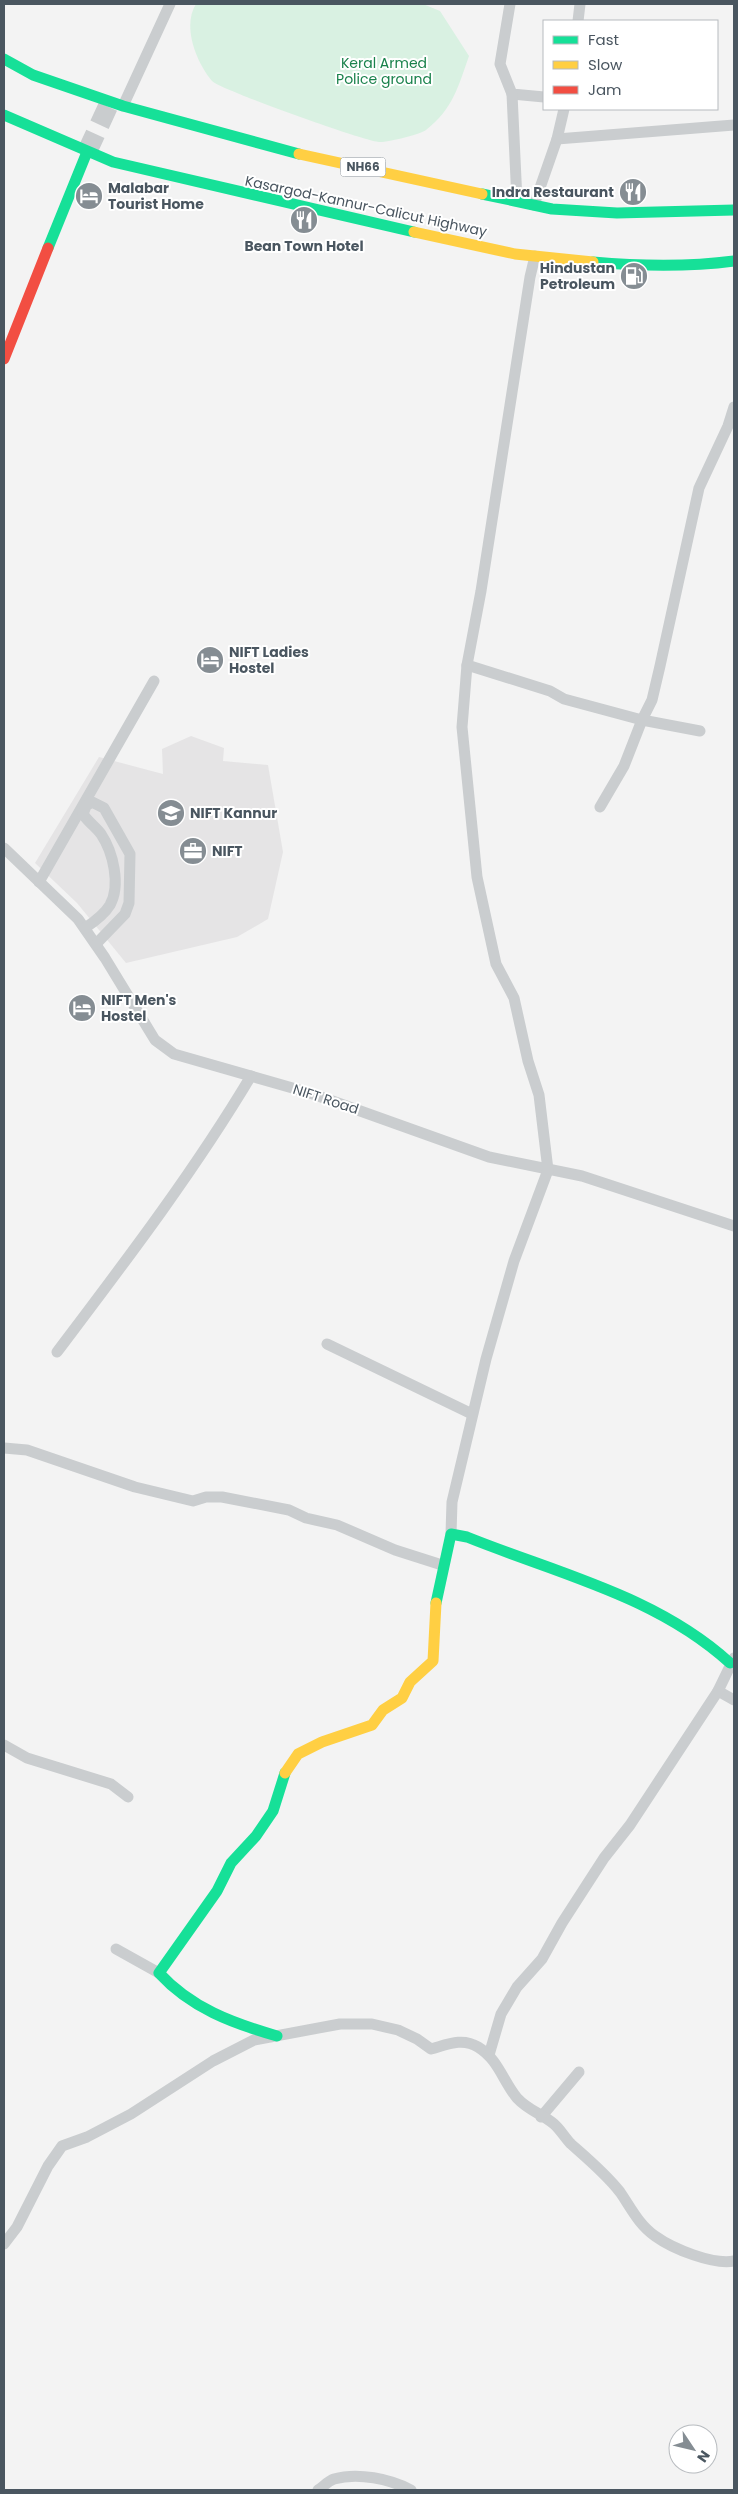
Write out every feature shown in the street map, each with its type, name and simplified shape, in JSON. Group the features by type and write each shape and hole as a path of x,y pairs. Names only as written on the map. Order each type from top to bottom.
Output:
{"main road":[{"name":"NH66","path":"4,59 33,75 122,106 269,146 552,209 617,213 734,210"},
{"name":"Kasargod-Kannur-Calicut Highway","path":"4,115 113,162 195,184 402,230 535,256 619,264 712,264 734,261"},
{"path":"4,359 87,152"},
{"path":"277,2036 211,2015 170,1987 159,1973 217,1891 231,1864 256,1836 273,1811 282,1777 298,1754 322,1742 372,1725 383,1710 402,1698 410,1682 433,1660 434,1606 442,1565 451,1534 467,1537 626,1597 683,1624 732,1660"}],"street":[{"path":"122,106 170,4"},
{"path":"510,4 500,64 512,94 517,201"},
{"path":"578,20 580,4"},
{"path":"512,94 543,97"},
{"path":"534,205 557,139 564,110"},
{"path":"557,139 734,125"},
{"path":"451,1534 452,1502 472,1414 500,1306 529,1217 548,1170 539,1095 528,1061 514,998 496,964 477,877 462,727 467,665 481,591 530,277 535,256"},
{"path":"600,807 624,766 652,700 699,488 728,426 734,407"},
{"path":"467,665 541,688 564,699 642,720 700,731"},
{"path":"38,882 154,681"},
{"path":"85,928 102,916 110,905 115,880 106,844 100,833 83,814 86,806 92,802 104,808 130,854 129,903 117,924 96,944"},
{"name":"NIFT Road","path":"4,848 78,919 96,944 155,1040 174,1054 310,1093 489,1157 582,1176 734,1226"},
{"path":"57,1352 161,1214 251,1076"},
{"path":"326,1344 472,1414"},
{"path":"4,1448 27,1450 135,1487 193,1501 206,1497 222,1497 289,1510 306,1518 337,1525 395,1550 442,1565"},
{"path":"489,2055 501,2014 517,1987 542,1959 562,1923 604,1858 630,1825 718,1691 732,1660"},
{"path":"718,1691 734,1700"},
{"path":"4,1745 27,1758 111,1784 128,1797"},
{"path":"116,1949 159,1973"},
{"path":"4,2244 17,2227 48,2166 62,2146 87,2137 131,2114 229,2052 254,2040 340,2024 372,2024 398,2030 417,2039 430,2049 459,2041 477,2046 489,2055 502,2071 515,2096 529,2110 554,2124 570,2142 601,2170 620,2192 633,2214 655,2236 680,2250 703,2258 734,2260"},
{"path":"541,2117 579,2072"},
{"path":"318,2490 332,2480 351,2476 397,2483 411,2490"}],"shaded area":[{"name":"NIFT Kannur","path":"191,736 224,748 223,761 268,765 283,852 268,919 237,937 126,963 77,903 35,863 99,757 163,774 162,749"}],"green space":[{"name":"Keral Armed Police ground","path":"196,4 423,4 440,11 469,56 449,106 435,122 418,134 379,142 292,114 239,94 212,81 201,64 193,44 190,23"}],"tunnel":[{"path":"87,152 110,102"}],"traffic: fast":[{"path":"4,59 33,75 123,106 299,154"},
{"path":"4,115 113,162 414,232"},
{"path":"48,248 87,152"},
{"path":"482,194 552,209 617,213 734,210"},
{"path":"593,262 664,265 734,261"},
{"path":"436,1603 451,1534 467,1537 604,1588 638,1603 671,1620 701,1640 730,1663"},
{"path":"277,2036 244,2026 213,2013 185,1996 159,1973 217,1891 231,1863 256,1836 273,1811 285,1773"}],"traffic: slow":[{"path":"299,154 482,194"},
{"path":"414,232 515,254 593,262"},
{"path":"285,1773 298,1754 322,1742 372,1725 383,1710 402,1698 410,1682 433,1661 436,1603"}],"traffic: jam":[{"path":"4,359 48,248"}],"place":[{"name":"Indra Restaurant","path":"633,192"},
{"name":"Malabar Tourist Home","path":"89,196"},
{"name":"Bean Town Hotel","path":"304,220"},
{"name":"Hindustan Petroleum","path":"634,276"},
{"name":"NIFT Ladies Hostel","path":"210,660"},
{"name":"NIFT Kannur","path":"171,813"},
{"name":"NIFT","path":"193,851"},
{"name":"NIFT Men's Hostel","path":"82,1008"}]}
